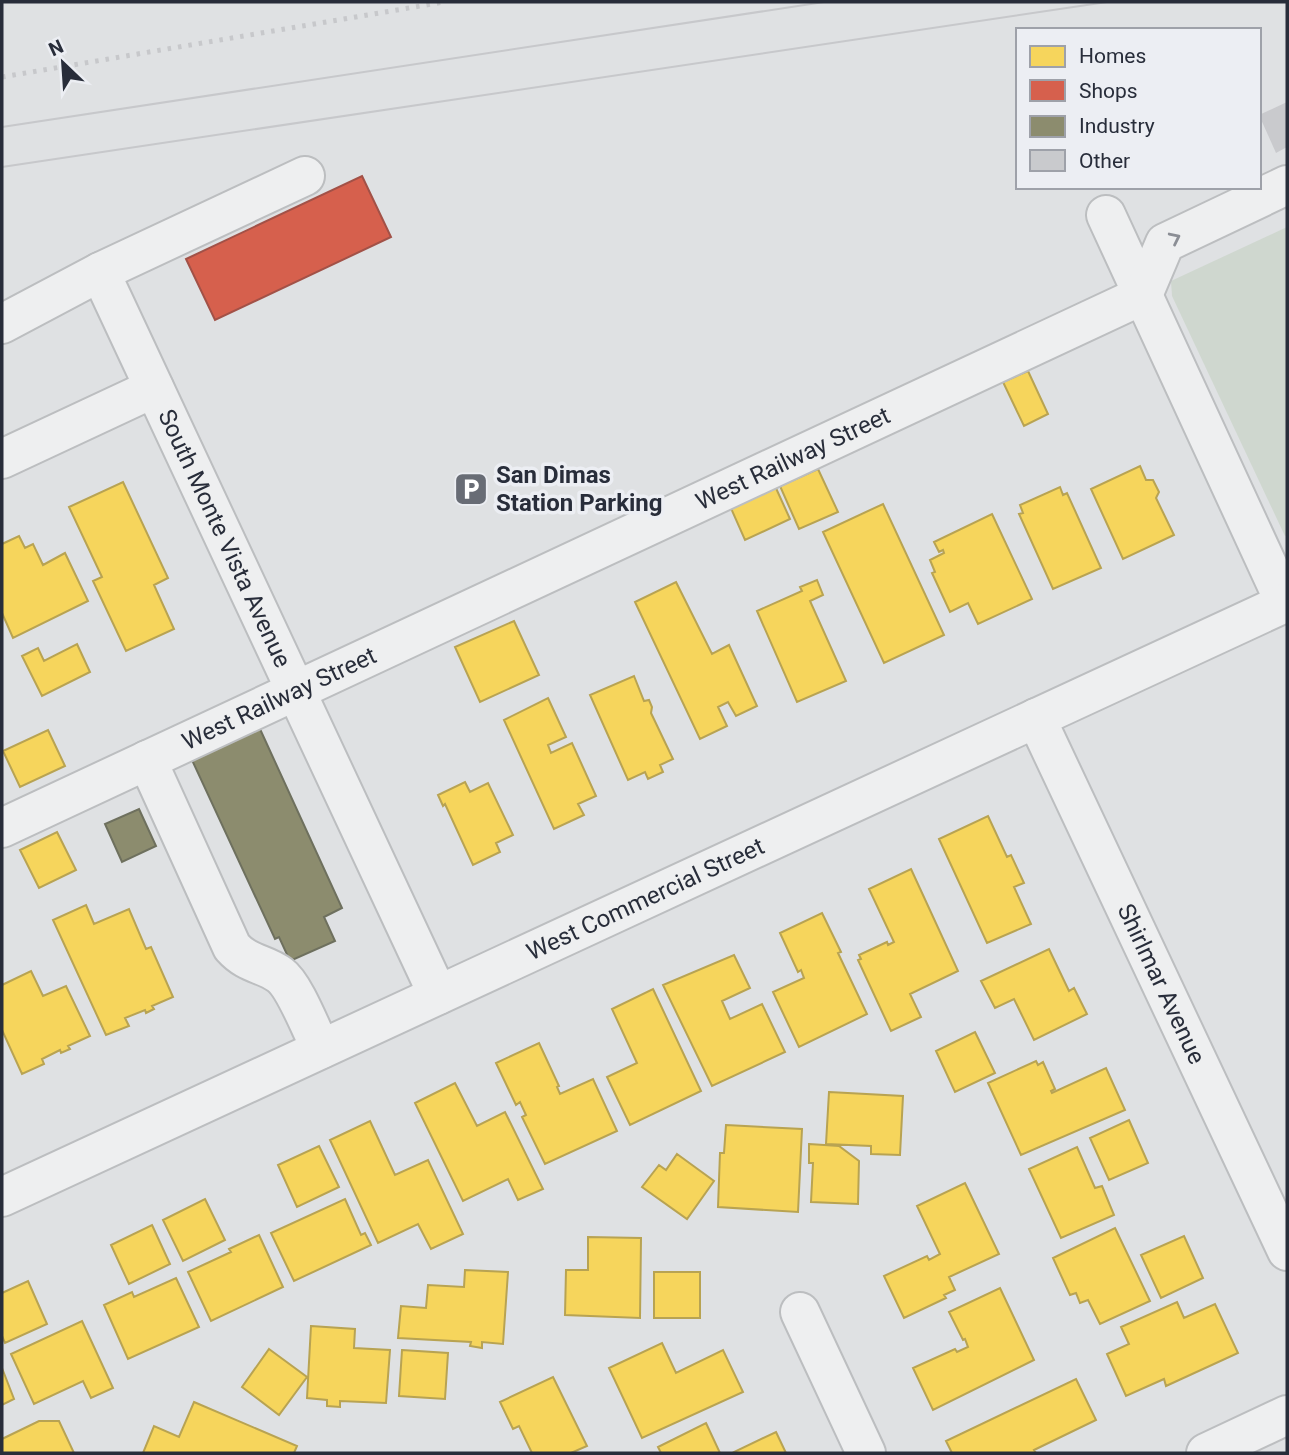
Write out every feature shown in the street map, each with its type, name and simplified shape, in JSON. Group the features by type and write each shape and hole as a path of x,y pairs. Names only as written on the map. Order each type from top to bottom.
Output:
{"street":[{"path":"2,324 100,272 305,176"},
{"path":"1143,295 1165,243 1287,185"},
{"path":"1106,215 1286,602"},
{"name":"South Monte Vista Avenue","path":"100,272 438,995"},
{"name":"West Railway Street","path":"2,828 1143,295"},
{"path":"2,459 154,388"},
{"name":"West Commercial Street","path":"2,1197 1286,602"},
{"name":"Shirlmar Avenue","path":"1036,718 1287,1251"},
{"path":"147,760 232,947 242,958 277,973 287,982 321,1049"},
{"path":"800,1312 866,1453"},
{"path":"1206,1453 1287,1415"}],"shaded area":[{"path":"1287,227 1285,536 1172,296 1171,281"}],"building: Homes":[{"path":"1028,371 1048,414 1024,426 1003,382"},
{"path":"1140,466 1146,480 1153,480 1159,492 1156,498 1174,535 1123,559 1091,489"},
{"path":"818,469 838,512 799,529 780,486"},
{"path":"123,482 168,578 154,585 174,629 126,651 93,581 102,577 69,507"},
{"path":"775,486 790,519 745,540 730,506"},
{"path":"1060,487 1063,495 1067,493 1101,568 1053,589 1019,514 1023,513 1020,505"},
{"path":"883,504 944,635 884,663 823,532"},
{"path":"992,514 1032,599 978,624 968,603 950,612 932,573 935,572 930,560 944,553 943,550 939,552 934,542"},
{"path":"19,536 25,548 33,544 43,565 65,553 88,601 13,638 2,613 2,544"},
{"path":"817,580 823,595 810,601 846,681 797,702 757,611 802,591 800,587"},
{"path":"676,582 712,654 729,645 757,706 736,716 728,702 718,707 727,726 700,739 635,602"},
{"path":"514,621 539,675 480,702 455,647"},
{"path":"77,644 90,672 42,696 22,656 38,648 44,661"},
{"path":"634,676 644,701 649,700 651,713 673,759 660,765 663,772 648,779 645,772 628,780 590,695"},
{"path":"548,698 566,737 548,745 551,753 572,743 596,796 578,804 584,815 554,829 504,720"},
{"path":"48,730 65,766 20,787 3,751"},
{"path":"465,782 470,792 488,783 513,835 496,843 500,852 473,865 445,804 443,806 438,795"},
{"path":"988,816 1007,857 1011,855 1024,883 1014,887 1031,924 987,943 939,839"},
{"path":"57,832 76,870 39,888 20,850"},
{"path":"911,869 958,971 910,994 921,1017 891,1031 858,960 861,959 859,955 887,942 888,945 894,942 869,889"},
{"path":"86,905 94,924 129,909 146,949 151,947 173,997 152,1006 154,1009 146,1013 145,1010 125,1018 129,1026 106,1035 53,920"},
{"path":"822,913 867,1014 799,1047 773,992 804,978 801,970 798,972 780,933"},
{"path":"1049,949 1069,991 1074,988 1087,1014 1034,1040 1014,999 995,1008 981,981"},
{"path":"734,955 750,988 722,1001 730,1019 762,1004 785,1052 712,1086 663,985"},
{"path":"31,971 43,996 66,986 90,1036 68,1046 70,1049 61,1053 60,1050 42,1059 44,1064 22,1074 2,1030 2,985"},
{"path":"653,989 701,1091 630,1125 607,1077 637,1063 612,1009"},
{"path":"975,1032 995,1073 955,1092 936,1051"},
{"path":"539,1043 559,1086 557,1087 560,1094 593,1079 617,1131 545,1164 522,1117 526,1115 520,1102 516,1105 496,1063"},
{"path":"1036,1061 1038,1065 1043,1062 1055,1089 1052,1093 1106,1068 1125,1110 1021,1155 988,1083"},
{"path":"455,1083 477,1126 505,1112 543,1189 518,1200 508,1179 463,1201 415,1103"},
{"path":"829,1092 903,1096 900,1155 871,1154 871,1146 826,1144"},
{"path":"1129,1120 1148,1163 1109,1180 1090,1138"},
{"path":"370,1121 395,1175 428,1160 463,1234 431,1249 418,1224 378,1243 330,1140"},
{"path":"726,1125 802,1129 798,1212 718,1207 720,1153 724,1153"},
{"path":"809,1144 839,1146 859,1161 858,1204 811,1202 813,1163 809,1163"},
{"path":"319,1146 339,1187 297,1207 278,1165"},
{"path":"1077,1147 1095,1188 1102,1186 1114,1215 1061,1238 1029,1169"},
{"path":"677,1154 714,1181 687,1219 642,1187 659,1165 666,1170"},
{"path":"965,1183 999,1254 949,1277 955,1290 944,1295 946,1298 904,1318 884,1276 927,1256 929,1260 940,1254 917,1206"},
{"path":"205,1199 225,1240 183,1261 163,1220"},
{"path":"345,1199 361,1235 365,1233 371,1245 294,1281 271,1233"},
{"path":"152,1225 170,1264 129,1284 111,1245"},
{"path":"1115,1228 1150,1301 1100,1324 1088,1300 1080,1303 1076,1293 1070,1295 1053,1258"},
{"path":"259,1235 283,1287 211,1321 188,1272 231,1252 229,1249"},
{"path":"1184,1236 1203,1278 1161,1298 1141,1255"},
{"path":"588,1237 641,1238 640,1318 565,1315 566,1270 588,1270"},
{"path":"465,1270 508,1272 503,1344 482,1342 482,1348 470,1346 471,1342 398,1338 401,1306 426,1308 428,1285 464,1287"},
{"path":"654,1272 700,1272 700,1318 654,1318"},
{"path":"176,1278 199,1327 128,1359 104,1305 132,1292 134,1297"},
{"path":"28,1281 47,1324 5,1343 2,1336 2,1293"},
{"path":"1000,1288 1034,1360 933,1410 913,1368 955,1349 957,1352 968,1347 949,1312"},
{"path":"1177,1302 1184,1318 1215,1304 1238,1353 1166,1386 1164,1379 1126,1396 1107,1354 1129,1344 1121,1327"},
{"path":"82,1321 113,1388 91,1398 83,1381 34,1404 11,1354"},
{"path":"311,1326 355,1329 354,1348 390,1350 386,1403 340,1401 340,1407 327,1406 327,1400 307,1398"},
{"path":"662,1343 676,1373 723,1350 743,1392 642,1438 609,1368"},
{"path":"269,1349 307,1377 279,1415 242,1387"},
{"path":"402,1350 448,1353 445,1399 399,1396"},
{"path":"2,1368 14,1399 2,1405"},
{"path":"553,1377 587,1446 571,1453 532,1453 519,1426 513,1429 500,1402"},
{"path":"1076,1379 1096,1420 1034,1450 1036,1453 952,1453 946,1441"},
{"path":"194,1402 297,1446 294,1453 143,1453 154,1426 179,1437"},
{"path":"39,1421 59,1421 74,1453 2,1453 2,1439"},
{"path":"706,1423 720,1453 661,1453 658,1447"},
{"path":"776,1432 786,1453 734,1452"}],"building: Shops":[{"path":"362,176 391,237 215,320 186,259"}],"building: Industry":[{"path":"260,729 342,908 324,917 335,941 290,961 279,937 275,939 192,760"},
{"path":"139,809 156,846 122,862 105,824"}],"building: Other":[{"path":"1287,102 1287,147 1276,153 1261,114"}],"tram line":[{"path":"2,127 824,2"},
{"path":"2,167 1107,2"}],"railway":[{"path":"2,77 444,2"}],"place":[{"name":"San Dimas Station Parking","path":"471,489"}]}
